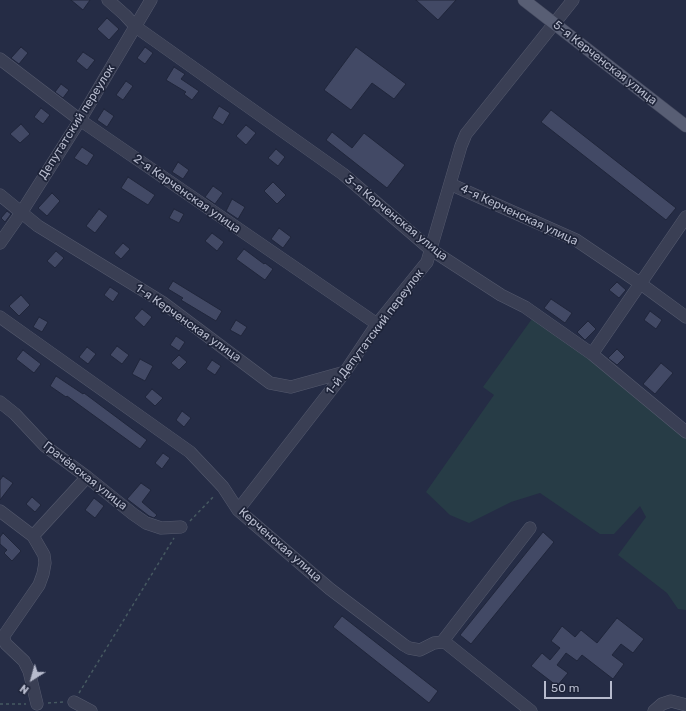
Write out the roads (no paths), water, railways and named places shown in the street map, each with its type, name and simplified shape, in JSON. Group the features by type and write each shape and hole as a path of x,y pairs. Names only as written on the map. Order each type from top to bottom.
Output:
{"main road":[{"name":"5-я Керченская улица","path":"524,0 686,126"}],"street":[{"name":"3-я Керченская улица","path":"108,0 136,27 343,174 430,249 501,295 525,307 592,354 686,432"},
{"name":"Депутатский переулок","path":"0,243 21,213 80,120 151,0"},
{"name":"1-й Депутатский переулок","path":"238,510 346,372 377,324 427,262 461,146 466,134 573,0"},
{"name":"2-я Керченская улица","path":"0,59 80,120 377,324"},
{"name":"4-я Керченская улица","path":"450,184 576,240 641,284 686,317"},
{"name":"1-я Керченская улица","path":"0,195 38,226 162,302 270,382 291,387 346,372"},
{"path":"592,354 686,217"},
{"name":"Керченская улица","path":"0,317 190,452 223,487 238,510 330,589 404,645 415,650 420,650 434,643 442,642"},
{"name":"Грачёвская улица","path":"0,402 15,414 45,446 146,523 161,528 181,527"},
{"path":"33,536 87,477"},
{"path":"0,511 33,536 44,555 44,574 39,585 2,636 6,644 24,661 29,671 37,704"},
{"path":"530,528 442,642 448,644 531,711"},
{"path":"654,711 662,704 671,701 686,705"},
{"path":"74,702 91,711"}]}
